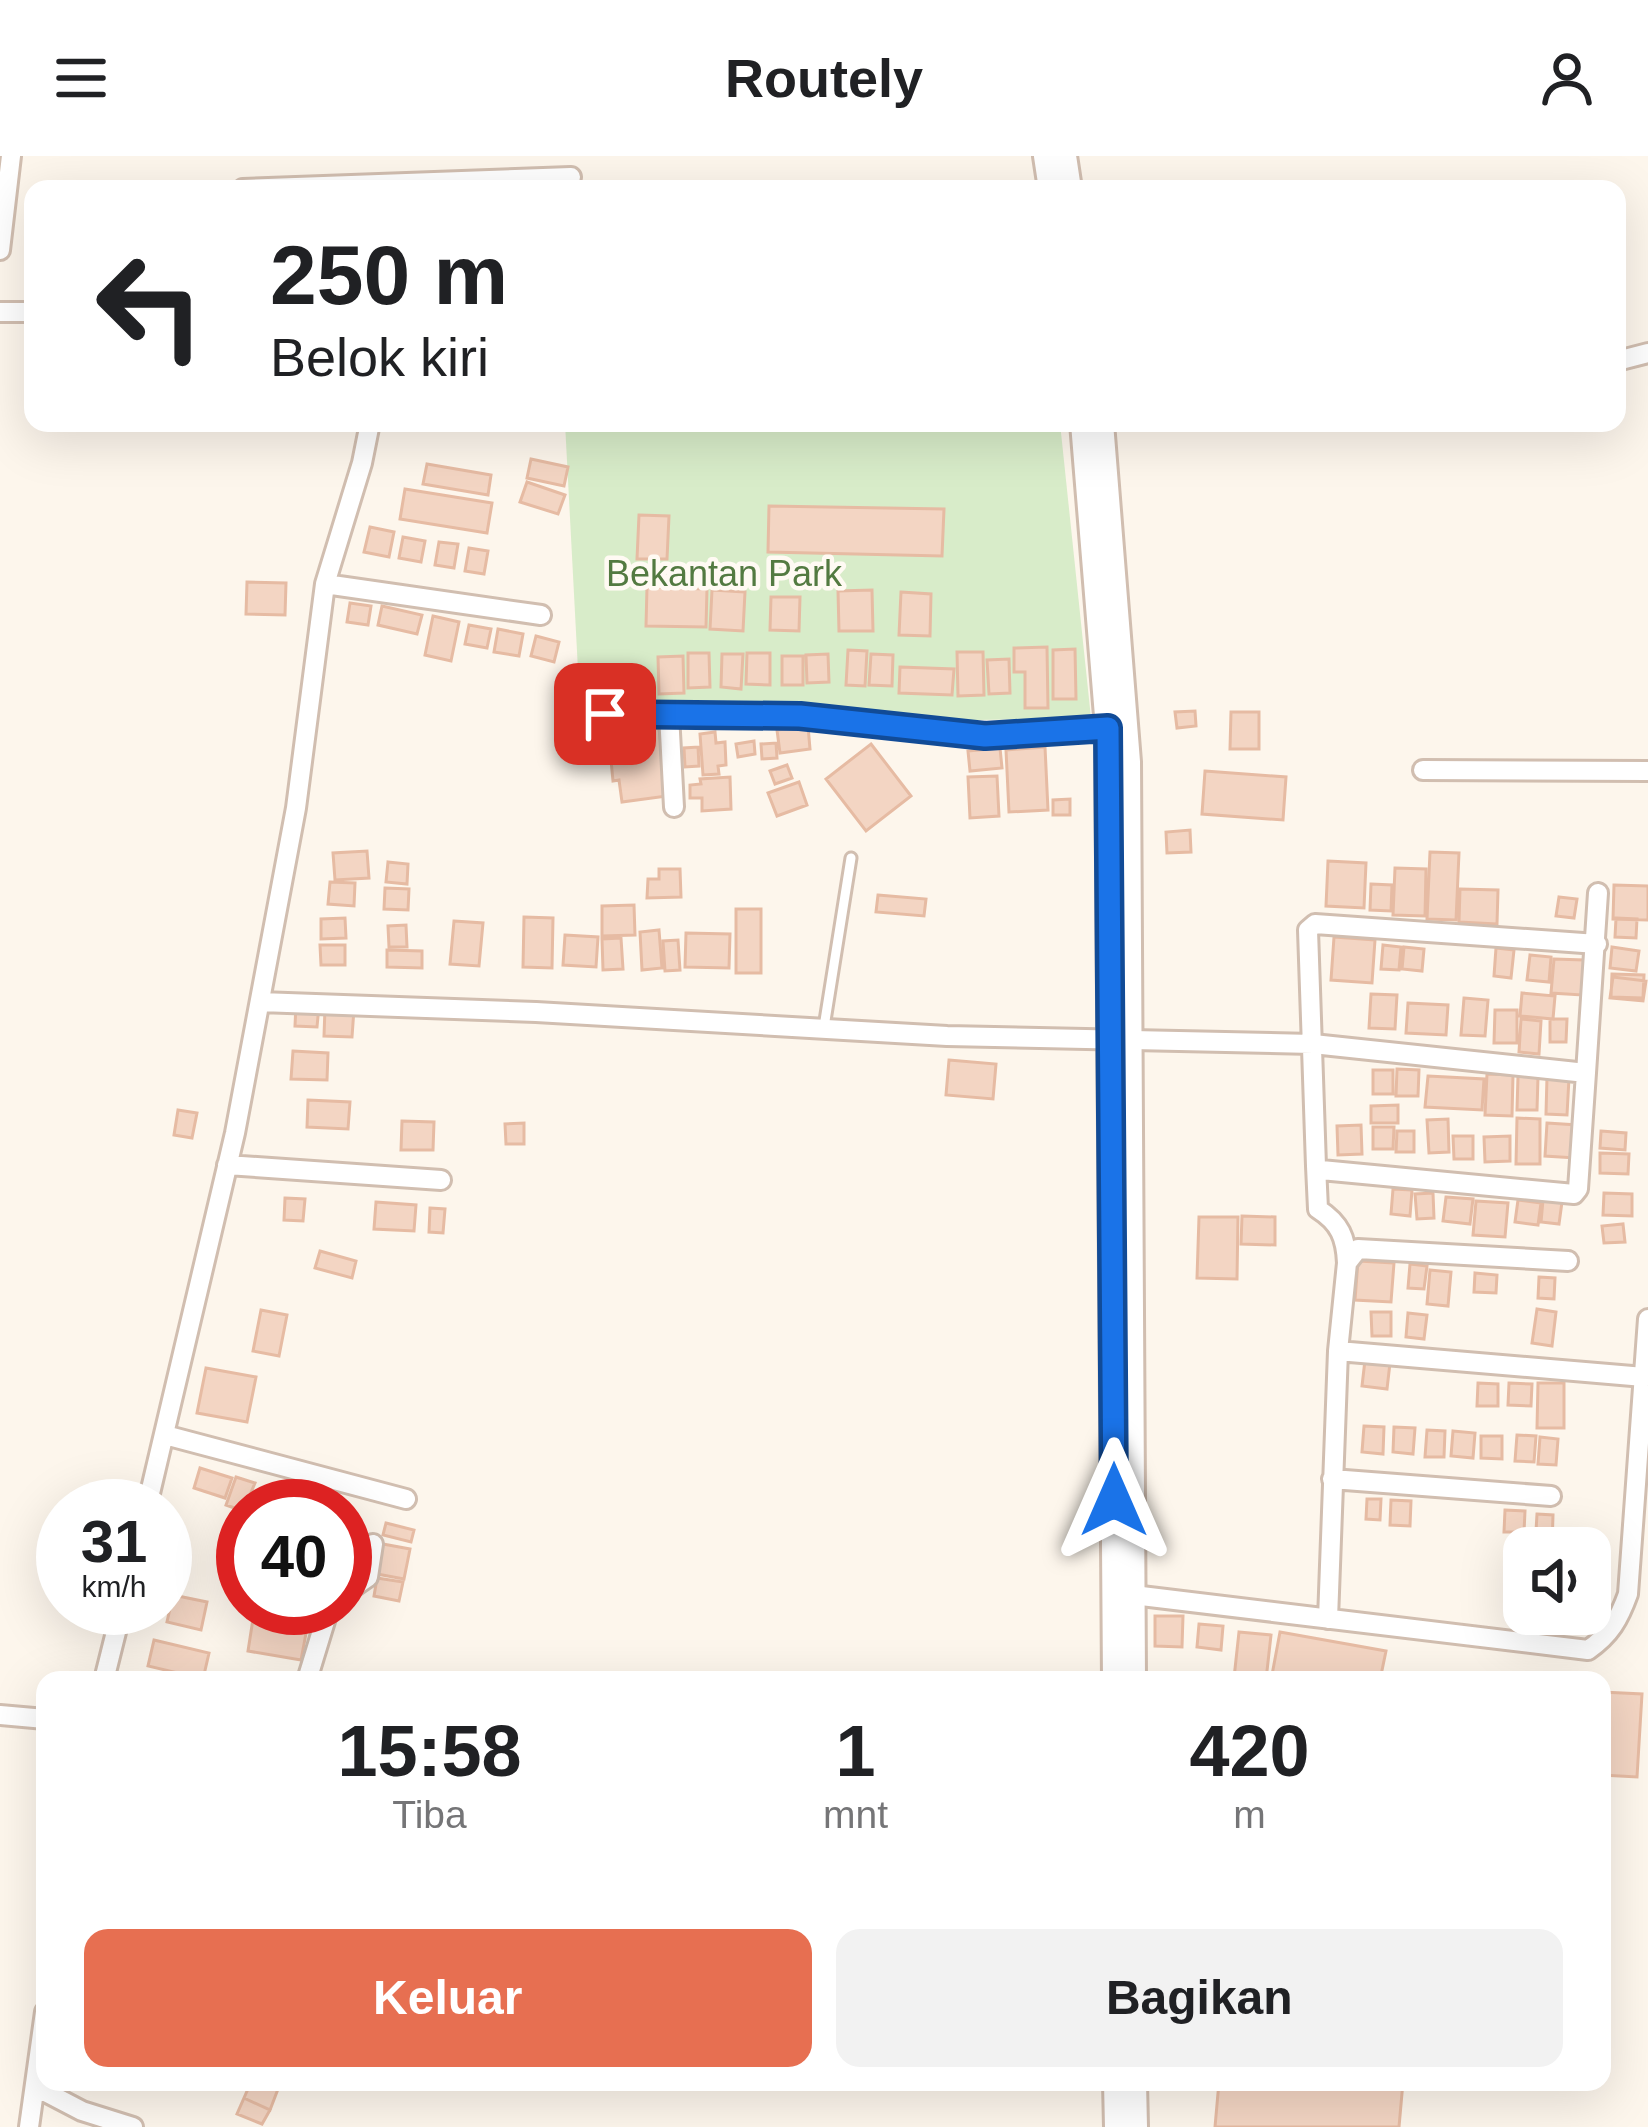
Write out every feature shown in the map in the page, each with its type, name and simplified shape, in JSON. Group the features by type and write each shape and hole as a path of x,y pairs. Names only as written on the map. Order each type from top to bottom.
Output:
{"street":[{"path":"0,250 11,156"},
{"path":"154,1479 260,1002 296,808 325,584 368,432"},
{"path":"1084,432 1128,762 1120,1042 1115,1671"},
{"path":"1101,432 1111,638 1112,990 1120,1042 1133,1671"},
{"path":"325,584 541,615"},
{"path":"605,714 867,720 985,736 1108,728"},
{"path":"669,714 674,807"},
{"path":"1423,770 1648,771"},
{"path":"1316,1166 1323,1171 1574,1194 1598,893"},
{"path":"1328,1618 1338,1351 1347,1263 1339,1227 1318,1209 1308,930 1313,925 1597,944"},
{"path":"260,1002 1120,1042 1313,1044 1586,1073"},
{"path":"227,1165 441,1180"},
{"path":"1347,1263 1358,1249 1568,1261"},
{"path":"1133,1594 1588,1650 1619,1620 1628,1594 1648,1319"},
{"path":"1338,1351 1644,1377"},
{"path":"165,1435 406,1499"},
{"path":"1332,1479 1551,1496"},
{"path":"372,1551 373,1544"},
{"path":"106,1671 115,1635"},
{"path":"310,1671 321,1635"},
{"path":"0,1715 36,1717"},
{"path":"29,2127 36,2087"},
{"path":"44,2091 82,2111 133,2127"},
{"path":"1116,2091 1117,2127"},
{"path":"1134,2091 1135,2127"}],"lane":[{"path":"824,1027 850,858"}],"green space":[{"name":"Bekantan Park","path":"565,432 1061,432 1091,718 581,727"}],"building":[{"path":"531,459 568,467 564,486 527,478"},
{"path":"427,464 491,475 488,495 423,484"},
{"path":"527,482 565,495 558,514 520,502"},
{"path":"405,489 492,503 487,533 400,519"},
{"path":"769,506 944,509 942,556 768,552"},
{"path":"639,515 669,516 667,559 637,559"},
{"path":"370,527 394,532 389,557 364,552"},
{"path":"403,537 425,541 421,562 399,558"},
{"path":"439,542 458,544 454,568 435,565"},
{"path":"469,548 488,551 484,574 465,571"},
{"path":"247,582 286,583 285,615 246,614"},
{"path":"647,587 707,589 706,627 646,626"},
{"path":"712,590 745,592 743,631 710,629"},
{"path":"872,590 873,631 839,631 838,591"},
{"path":"901,592 931,594 930,636 899,635"},
{"path":"771,597 800,597 799,631 770,630"},
{"path":"350,603 371,606 368,625 347,622"},
{"path":"382,606 422,615 417,634 378,625"},
{"path":"433,616 459,622 451,661 425,655"},
{"path":"469,625 491,629 487,648 465,644"},
{"path":"498,629 523,634 519,656 494,652"},
{"path":"536,636 559,642 554,662 531,656"},
{"path":"1047,647 1048,708 1025,708 1025,672 1014,672 1014,648"},
{"path":"1075,649 1076,699 1053,699 1053,650"},
{"path":"848,650 867,651 865,686 846,685"},
{"path":"957,652 983,652 984,695 958,696"},
{"path":"688,653 709,653 710,687 688,688"},
{"path":"747,653 770,653 770,685 746,684"},
{"path":"722,654 743,654 741,689 721,687"},
{"path":"828,654 829,682 807,683 806,655"},
{"path":"871,654 893,655 892,686 869,685"},
{"path":"683,656 684,693 659,694 658,657"},
{"path":"782,656 803,656 803,685 782,685"},
{"path":"1009,659 1010,693 989,694 987,660"},
{"path":"900,667 954,669 952,695 899,693"},
{"path":"1195,711 1196,726 1177,728 1175,712"},
{"path":"1231,712 1259,712 1259,749 1230,749"},
{"path":"808,726 810,749 780,753 777,730"},
{"path":"659,728 667,796 622,802 611,760 619,759 616,733"},
{"path":"715,732 716,743 725,742 726,765 718,766 719,774 703,775 700,734"},
{"path":"754,741 755,754 738,757 736,744"},
{"path":"776,743 777,758 762,759 761,744"},
{"path":"871,744 911,796 866,831 826,779"},
{"path":"698,747 699,766 685,767 684,748"},
{"path":"1045,747 1048,810 1009,812 1006,750"},
{"path":"1000,748 1002,768 970,771 968,751"},
{"path":"787,765 792,778 775,784 770,771"},
{"path":"1205,771 1286,777 1283,820 1202,814"},
{"path":"997,776 999,816 970,818 968,777"},
{"path":"730,777 731,809 702,811 702,798 690,798 690,785 701,784 700,779"},
{"path":"799,782 807,805 777,816 768,793"},
{"path":"1070,799 1070,815 1053,815 1053,800"},
{"path":"1190,830 1191,852 1167,853 1166,832"},
{"path":"367,851 369,878 335,880 333,853"},
{"path":"1430,852 1459,853 1456,920 1427,919"},
{"path":"1328,861 1366,863 1364,908 1326,906"},
{"path":"388,862 408,864 407,884 386,882"},
{"path":"1395,868 1426,869 1425,916 1393,915"},
{"path":"659,869 680,869 681,897 647,898 648,879 659,879"},
{"path":"330,882 355,883 354,906 328,904"},
{"path":"1371,884 1392,885 1391,911 1370,910"},
{"path":"1614,885 1648,886 1648,920 1613,919"},
{"path":"385,888 409,889 408,910 384,909"},
{"path":"1460,889 1498,890 1497,924 1459,922"},
{"path":"878,895 926,899 924,916 876,912"},
{"path":"1559,897 1577,899 1574,918 1556,916"},
{"path":"634,905 635,935 602,936 602,906"},
{"path":"736,909 761,909 761,973 736,973"},
{"path":"524,917 553,918 552,968 523,967"},
{"path":"345,918 346,938 321,939 321,919"},
{"path":"1616,918 1637,919 1636,938 1615,937"},
{"path":"454,921 483,923 479,966 450,964"},
{"path":"406,925 407,947 389,947 388,926"},
{"path":"659,930 662,968 642,970 640,932"},
{"path":"686,933 730,934 729,968 685,967"},
{"path":"565,935 598,937 596,967 563,965"},
{"path":"1334,937 1375,940 1372,983 1331,980"},
{"path":"621,938 623,969 603,970 602,939"},
{"path":"678,940 680,970 665,971 663,941"},
{"path":"320,945 345,945 345,965 321,965"},
{"path":"1383,945 1401,947 1399,970 1381,969"},
{"path":"1404,947 1424,949 1422,971 1402,969"},
{"path":"1612,947 1639,951 1636,971 1610,968"},
{"path":"1496,948 1514,950 1511,978 1494,976"},
{"path":"387,950 422,951 422,968 387,967"},
{"path":"1530,955 1551,957 1549,982 1527,980"},
{"path":"1554,959 1584,960 1582,995 1551,993"},
{"path":"1612,974 1644,975 1643,998 1611,997"},
{"path":"1613,977 1646,981 1643,1001 1610,998"},
{"path":"1522,993 1555,996 1553,1019 1520,1016"},
{"path":"1371,994 1397,995 1395,1029 1369,1028"},
{"path":"1464,998 1488,1000 1485,1036 1461,1035"},
{"path":"1408,1003 1448,1005 1446,1035 1406,1033"},
{"path":"296,1004 319,1006 317,1027 295,1026"},
{"path":"325,1008 354,1009 352,1037 324,1036"},
{"path":"1495,1010 1517,1010 1517,1043 1494,1043"},
{"path":"1521,1019 1541,1021 1539,1054 1519,1052"},
{"path":"1550,1019 1567,1019 1566,1042 1550,1042"},
{"path":"293,1051 328,1053 327,1080 291,1079"},
{"path":"949,1060 996,1064 993,1099 946,1095"},
{"path":"1397,1069 1419,1070 1418,1096 1396,1096"},
{"path":"1373,1070 1393,1070 1393,1094 1373,1094"},
{"path":"1487,1074 1513,1075 1512,1116 1485,1115"},
{"path":"1428,1076 1484,1079 1482,1110 1425,1107"},
{"path":"1518,1076 1538,1077 1537,1110 1517,1110"},
{"path":"1547,1077 1569,1078 1567,1115 1546,1114"},
{"path":"308,1100 350,1102 348,1129 307,1127"},
{"path":"1398,1105 1398,1123 1371,1123 1371,1106"},
{"path":"178,1110 197,1113 192,1138 174,1135"},
{"path":"1517,1118 1540,1119 1540,1164 1516,1164"},
{"path":"1448,1119 1449,1152 1429,1153 1427,1120"},
{"path":"402,1121 434,1122 433,1150 401,1150"},
{"path":"524,1123 524,1144 506,1144 505,1124"},
{"path":"1547,1123 1577,1125 1575,1158 1545,1156"},
{"path":"1361,1125 1362,1154 1338,1155 1337,1126"},
{"path":"1373,1127 1394,1127 1393,1149 1373,1149"},
{"path":"1397,1131 1414,1131 1414,1152 1396,1152"},
{"path":"1601,1131 1626,1133 1625,1150 1600,1148"},
{"path":"1453,1136 1473,1136 1473,1159 1454,1159"},
{"path":"1510,1136 1510,1161 1485,1162 1484,1137"},
{"path":"1600,1153 1629,1154 1628,1174 1600,1173"},
{"path":"1393,1189 1412,1190 1410,1216 1391,1214"},
{"path":"1433,1193 1434,1218 1417,1219 1415,1194"},
{"path":"1604,1193 1632,1194 1632,1216 1603,1215"},
{"path":"1446,1197 1473,1199 1470,1224 1443,1221"},
{"path":"285,1198 305,1199 303,1221 284,1220"},
{"path":"1518,1200 1541,1203 1538,1225 1515,1222"},
{"path":"1543,1200 1562,1202 1559,1224 1541,1222"},
{"path":"1476,1201 1508,1203 1505,1237 1473,1235"},
{"path":"376,1202 416,1205 414,1231 374,1229"},
{"path":"430,1208 445,1209 443,1233 429,1232"},
{"path":"1242,1216 1275,1217 1275,1245 1241,1244"},
{"path":"1199,1217 1238,1217 1237,1279 1197,1278"},
{"path":"1623,1224 1625,1242 1604,1243 1602,1226"},
{"path":"320,1251 356,1261 352,1278 315,1268"},
{"path":"1358,1261 1394,1263 1391,1302 1355,1300"},
{"path":"1410,1264 1427,1266 1424,1289 1408,1288"},
{"path":"1430,1270 1451,1272 1448,1306 1427,1304"},
{"path":"1475,1273 1497,1275 1496,1293 1474,1292"},
{"path":"1539,1277 1555,1278 1554,1299 1538,1298"},
{"path":"1537,1309 1556,1312 1552,1346 1532,1343"},
{"path":"261,1310 287,1315 279,1356 253,1351"},
{"path":"1371,1312 1391,1312 1391,1336 1372,1336"},
{"path":"1408,1313 1427,1315 1424,1339 1406,1337"},
{"path":"1365,1360 1390,1363 1387,1389 1362,1386"},
{"path":"206,1368 256,1377 247,1422 197,1413"},
{"path":"1478,1383 1498,1384 1498,1406 1477,1406"},
{"path":"1509,1383 1532,1384 1531,1406 1508,1405"},
{"path":"1538,1383 1564,1383 1564,1428 1537,1428"},
{"path":"1364,1426 1384,1427 1383,1454 1362,1452"},
{"path":"1394,1427 1415,1428 1413,1454 1393,1452"},
{"path":"1427,1430 1445,1431 1444,1457 1425,1457"},
{"path":"1453,1431 1475,1433 1473,1458 1451,1456"},
{"path":"1517,1435 1536,1436 1534,1462 1515,1461"},
{"path":"1481,1436 1502,1436 1502,1459 1481,1458"},
{"path":"1540,1437 1558,1439 1556,1465 1538,1464"},
{"path":"200,1468 232,1478 216,1479 216,1495 194,1488"},
{"path":"1367,1499 1381,1499 1380,1520 1366,1519"},
{"path":"1391,1500 1411,1501 1410,1526 1390,1525"},
{"path":"1505,1510 1525,1511 1524,1527 1504,1527"},
{"path":"1537,1514 1553,1515 1553,1527 1536,1527"},
{"path":"386,1523 414,1530 411,1542 383,1535"},
{"path":"383,1544 410,1549 404,1579 377,1574"},
{"path":"377,1578 403,1582 399,1601 374,1596"},
{"path":"192,1599 207,1602 201,1630 192,1628"},
{"path":"1155,1616 1183,1616 1182,1647 1155,1646"},
{"path":"1199,1624 1223,1626 1221,1650 1197,1647"},
{"path":"1239,1632 1271,1635 1267,1671 1235,1671"},
{"path":"1280,1632 1386,1651 1382,1671 1273,1671"},
{"path":"250,1635 306,1635 301,1660 248,1651"},
{"path":"154,1640 209,1653 205,1671 148,1666"},
{"path":"1611,1692 1642,1694 1637,1777 1611,1776"},
{"path":"247,2091 277,2091 270,2110 244,2098"},
{"path":"1218,2091 1402,2091 1399,2127 1215,2127"},
{"path":"244,2098 270,2110 262,2124 237,2114"}],"route":[{"path":"605,714 800,716 985,736 1108,728 1114,1500"}]}
